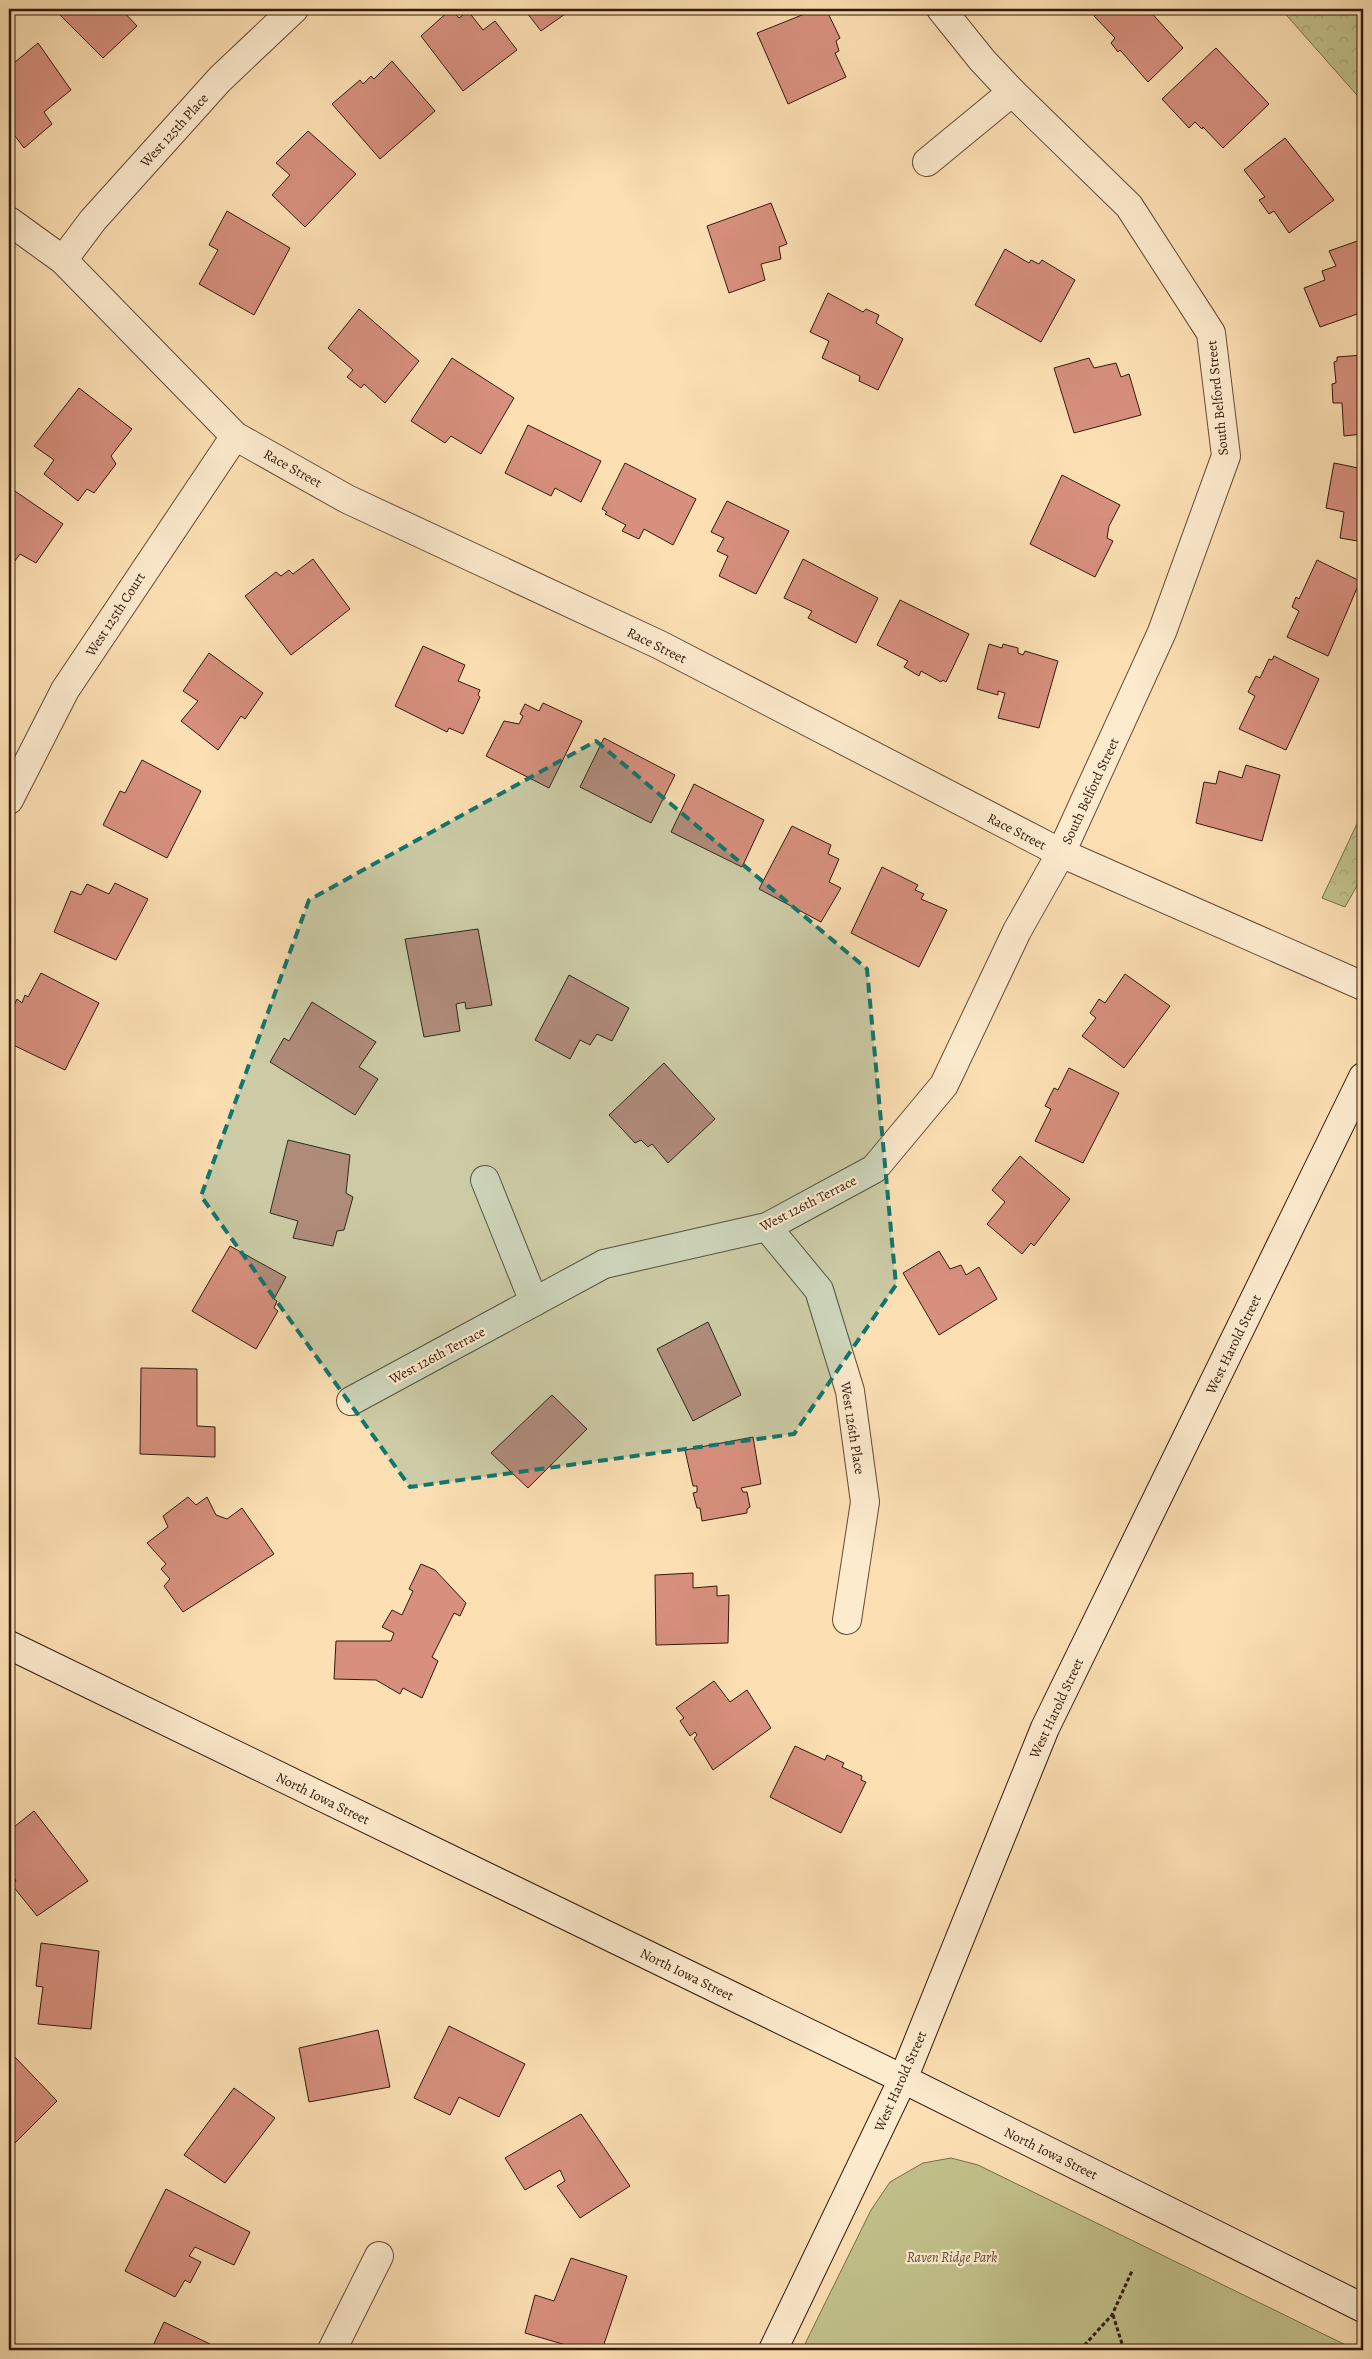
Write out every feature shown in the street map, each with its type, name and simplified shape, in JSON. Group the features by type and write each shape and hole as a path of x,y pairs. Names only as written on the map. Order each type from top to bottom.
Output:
{"street":[{"name":"West 125th Place","path":"63,260 93,220 201,100 294,9"},
{"name":"South Belford Street","path":"941,9 982,60 1012,92 1129,206 1211,333 1226,456 1162,632 1061,853"},
{"path":"928,162 1012,92"},
{"name":"Race Street","path":"9,221 63,260 235,436 347,499 660,646 1061,853 1363,986"},
{"name":"West 125th Court","path":"9,800 65,690 235,436"},
{"name":"West 126th Terrace","path":"350,1401 604,1264 767,1227 874,1169 944,1085 1017,931 1061,853"},
{"name":"West Harold Street","path":"773,2350 902,2079 1045,1728 1363,1077"},
{"path":"485,1180 534,1302"},
{"name":"West 126th Place","path":"767,1227 819,1290 850,1391 865,1502 847,1620"},
{"name":"North Iowa Street","path":"9,1645 902,2079 1363,2308"},
{"path":"332,2350 379,2256"}],"path":[{"path":"1080,2350 1112,2315 1132,2271"},
{"path":"1112,2315 1124,2350"}],"highlighted area":[{"path":"596,741 867,969 896,1285 794,1434 410,1487 201,1196 309,900"}],"green space":[{"path":"1281,9 1363,9 1363,102"},
{"path":"1363,811 1363,875 1345,907 1322,898"},
{"name":"Raven Ridge Park","path":"951,2158 978,2165 1356,2350 802,2350 871,2210 890,2182 923,2163"}],"building":[{"path":"54,9 121,9 137,26 103,58"},
{"path":"451,9 459,18 468,11 483,30 495,21 517,50 463,91 421,36"},
{"path":"524,9 572,9 541,31"},
{"path":"817,9 826,9 840,38 836,41 839,51 835,53 846,77 788,104 757,33"},
{"path":"1103,9 1148,9 1183,48 1148,82 1120,50 1118,52 1111,43 1115,38 1094,16"},
{"path":"38,43 71,90 44,112 52,124 24,148 9,128 9,67"},
{"path":"1216,48 1269,104 1223,148 1203,127 1202,129 1195,122 1189,128 1162,99"},
{"path":"392,61 435,111 380,159 332,104 360,80 363,84 371,76 374,79"},
{"path":"308,131 356,174 305,227 272,195 290,175 276,163"},
{"path":"1285,138 1334,200 1289,233 1274,211 1269,214 1259,200 1265,197 1244,170"},
{"path":"771,203 787,244 779,247 781,259 761,264 765,280 729,293 707,226"},
{"path":"227,211 290,248 254,315 199,284 218,250 209,245"},
{"path":"1363,239 1363,312 1320,327 1304,288 1325,280 1322,271 1336,266 1329,251"},
{"path":"1005,249 1029,263 1031,260 1039,264 1042,260 1075,280 1041,342 975,305"},
{"path":"828,293 863,312 866,309 879,315 876,323 903,339 878,390 859,381 860,376 822,358 829,341 810,332"},
{"path":"359,309 419,361 385,403 364,384 361,388 347,377 353,370 328,348"},
{"path":"1363,355 1363,434 1344,436 1342,403 1333,403 1332,384 1336,383 1334,362 1337,361 1337,357"},
{"path":"452,358 514,398 481,454 451,436 445,443 411,421"},
{"path":"1089,358 1094,368 1116,363 1121,377 1129,374 1141,415 1074,433 1054,368"},
{"path":"79,388 132,429 111,456 116,464 94,493 87,489 78,501 44,474 54,460 34,446"},
{"path":"528,425 601,461 581,502 555,488 551,496 505,473"},
{"path":"625,463 696,499 673,545 644,529 639,539 622,531 626,525 605,514 607,512 602,509"},
{"path":"1334,463 1363,469 1363,542 1340,538 1344,512 1326,508"},
{"path":"1062,475 1120,505 1109,526 1107,538 1113,541 1095,577 1030,544"},
{"path":"9,487 63,524 36,563 20,554 9,569"},
{"path":"727,501 789,531 756,594 719,576 728,556 717,551 724,538 711,532"},
{"path":"313,559 350,609 291,655 245,596 276,572 281,576 289,570 293,574"},
{"path":"803,559 878,598 856,643 808,618 812,611 784,598"},
{"path":"1317,560 1360,581 1328,656 1287,637 1299,611 1292,607 1296,597 1299,599"},
{"path":"900,600 969,634 946,682 943,680 941,682 921,671 919,676 904,667 908,661 877,645"},
{"path":"989,644 1002,648 1003,644 1018,648 1018,653 1023,655 1025,651 1058,661 1039,728 998,718 1005,693 998,691 998,695 977,689"},
{"path":"423,646 465,665 458,681 480,690 478,695 480,697 463,734 449,728 447,732 395,706"},
{"path":"209,653 263,693 245,719 241,716 218,750 181,721 198,701 183,691"},
{"path":"1274,656 1319,679 1286,750 1239,729 1255,696 1248,692 1256,676 1260,678 1269,659 1272,660"},
{"path":"543,703 582,721 549,788 486,756 504,721 519,724 523,716 520,714 525,704 539,711"},
{"path":"604,738 675,775 651,823 580,787"},
{"path":"142,760 201,791 167,858 103,825 120,791 125,793"},
{"path":"1246,765 1280,775 1262,841 1196,823 1204,782 1216,784 1219,771 1242,778"},
{"path":"694,784 764,820 742,867 671,832"},
{"path":"792,826 831,845 828,854 839,859 829,882 841,888 821,922 759,889"},
{"path":"882,867 918,885 915,890 924,894 921,899 947,910 919,967 851,933"},
{"path":"115,883 148,899 116,960 54,932 71,891 81,895 87,884 109,894"},
{"path":"478,929 492,1005 466,1009 465,1002 456,1004 460,1031 424,1037 405,939"},
{"path":"41,973 99,1003 65,1070 9,1043 9,1016 17,999 22,1003 25,995 28,997"},
{"path":"1125,974 1170,1006 1124,1068 1082,1036 1096,1018 1090,1013 1099,999 1105,1003"},
{"path":"569,975 629,1008 612,1041 597,1034 590,1045 580,1040 570,1059 535,1040"},
{"path":"312,1002 376,1042 359,1067 378,1079 355,1115 270,1062 284,1038 289,1041"},
{"path":"664,1063 715,1119 668,1163 652,1144 648,1147 641,1140 635,1143 609,1115"},
{"path":"1069,1068 1119,1093 1083,1163 1035,1141 1051,1109 1045,1106 1054,1088 1058,1090"},
{"path":"288,1140 350,1155 346,1193 353,1197 344,1230 337,1231 333,1246 293,1238 298,1221 270,1213"},
{"path":"1020,1156 1070,1199 1034,1246 1031,1243 1022,1254 987,1224 1005,1202 992,1190"},
{"path":"230,1246 286,1277 274,1299 277,1301 274,1308 278,1311 256,1349 192,1311"},
{"path":"939,1251 950,1269 961,1265 966,1275 979,1267 997,1299 939,1335 903,1273"},
{"path":"708,1322 741,1395 693,1421 657,1349"},
{"path":"141,1368 197,1369 197,1426 215,1427 215,1457 140,1454"},
{"path":"552,1395 587,1429 528,1488 491,1453"},
{"path":"753,1437 761,1484 741,1488 743,1492 747,1492 750,1507 747,1509 747,1513 702,1521 700,1508 697,1508 693,1493 697,1492 697,1486 693,1486 685,1450"},
{"path":"188,1497 196,1505 207,1497 216,1515 227,1519 242,1508 274,1554 183,1612 164,1586 170,1579 161,1569 166,1564 147,1543 168,1527 163,1516"},
{"path":"421,1564 435,1570 466,1603 460,1616 454,1613 432,1657 438,1661 422,1698 403,1688 400,1694 376,1680 334,1679 336,1641 391,1641 394,1633 382,1627 392,1610 402,1615 413,1591 409,1589"},
{"path":"693,1573 693,1588 717,1586 717,1596 729,1595 728,1643 656,1645 655,1575"},
{"path":"714,1681 730,1702 747,1690 771,1728 713,1770 694,1739 697,1735 695,1732 690,1736 680,1721 684,1718 676,1708"},
{"path":"795,1746 825,1760 827,1755 844,1763 842,1767 862,1776 861,1780 866,1782 841,1833 770,1797"},
{"path":"34,1811 88,1881 37,1916 12,1885 16,1881 13,1876 9,1879 9,1831"},
{"path":"41,1943 99,1951 91,2029 38,2024 43,1987 36,1986"},
{"path":"449,2026 525,2064 499,2117 459,2097 450,2115 414,2098"},
{"path":"378,2030 390,2087 309,2102 299,2048"},
{"path":"13,2055 57,2101 9,2149 9,2059"},
{"path":"234,2088 275,2118 225,2183 184,2155"},
{"path":"581,2114 630,2186 580,2218 557,2186 565,2181 560,2170 525,2190 505,2158"},
{"path":"166,2189 250,2232 234,2265 195,2247 189,2256 201,2262 190,2283 185,2280 175,2297 125,2271"},
{"path":"571,2258 627,2276 602,2350 583,2350 525,2333 535,2295 554,2301"},
{"path":"164,2322 210,2344 207,2350 151,2350"}]}
